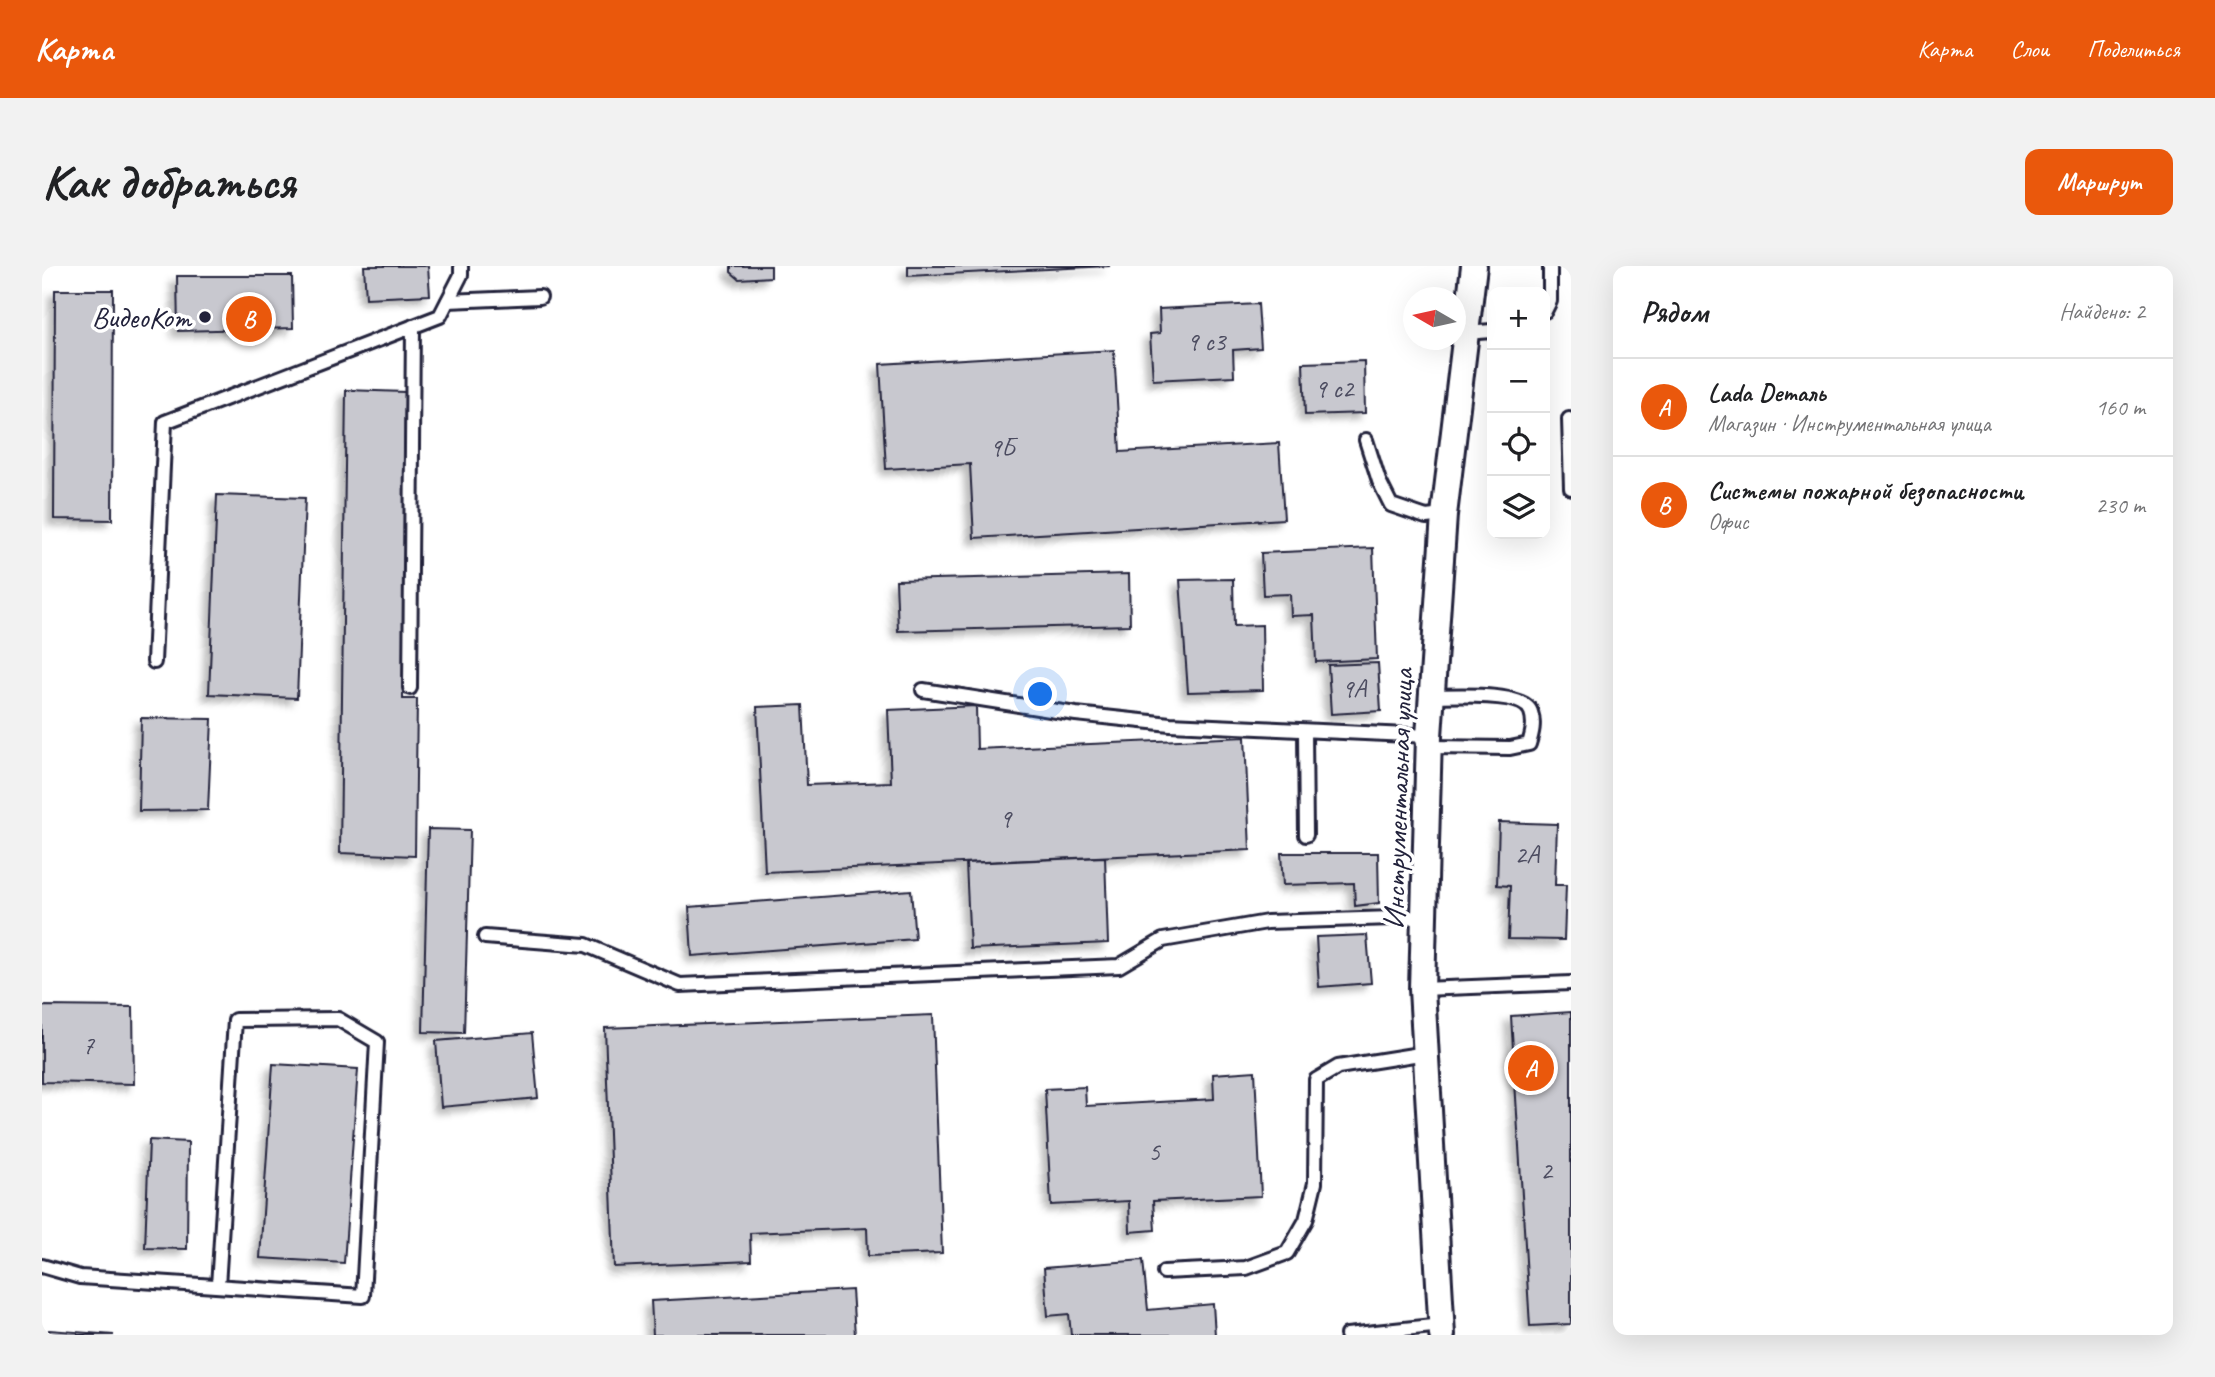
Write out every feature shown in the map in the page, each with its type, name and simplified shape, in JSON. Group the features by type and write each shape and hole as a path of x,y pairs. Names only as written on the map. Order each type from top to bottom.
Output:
{"street":[{"name":"Инструментальная улица","path":"1466,326 1474,266"},
{"name":"Инструментальная улица","path":"1442,1330 1422,989 1432,695 1444,515 1463,350"}],"lane":[{"path":"153,662 165,422 440,316 461,275 461,266"},
{"path":"1550,266 1550,287"},
{"path":"448,301 540,298"},
{"path":"410,688 413,326"},
{"path":"1466,333 1487,331"},
{"path":"1569,419 1571,488"},
{"path":"1366,440 1379,481 1391,505 1426,517 1444,515"},
{"path":"923,690 1076,715 1510,748 1528,744 1533,729 1531,711 1523,702 1500,697 1432,695"},
{"path":"1305,732 1306,835"},
{"path":"485,937 586,945 680,985 1119,966 1163,940 1267,922 1425,917"},
{"path":"1422,989 1571,983"},
{"path":"42,1266 80,1276 218,1286 363,1296 377,1042 338,1018 235,1020 218,1286"},
{"path":"1164,1272 1246,1268 1287,1253 1306,1220 1315,1183 1316,1080 1338,1067 1426,1053"},
{"path":"1347,1335 1442,1330"}],"building":[{"path":"364,266 428,266 430,295 366,298"},
{"path":"731,266 771,266 771,277 739,279 731,272"},
{"path":"908,266 1110,266 908,276"},
{"path":"177,276 292,276 293,328 178,331"},
{"path":"55,290 113,290 112,520 54,519"},
{"path":"1258,304 1261,348 1233,350 1234,376 1153,380 1150,334 1160,333 1159,309"},
{"path":"1114,350 1120,452 1279,443 1284,519 974,538 970,464 886,469 880,364"},
{"path":"1364,361 1365,413 1305,415 1303,363"},
{"path":"346,390 405,392 403,699 417,699 415,856 340,853"},
{"path":"217,495 305,498 297,698 209,694"},
{"path":"1373,548 1377,659 1316,662 1314,615 1291,616 1290,594 1263,595 1261,553"},
{"path":"1129,574 1130,625 898,631 896,580"},
{"path":"1233,579 1234,626 1262,625 1263,690 1188,692 1180,580"},
{"path":"1378,663 1381,711 1331,714 1328,665"},
{"path":"803,705 807,785 891,782 888,710 976,706 977,749 1245,737 1250,850 765,872 757,707"},
{"path":"141,718 212,719 208,810 139,811"},
{"path":"1499,822 1557,824 1555,885 1566,885 1564,940 1508,939 1510,886 1497,885"},
{"path":"428,829 470,830 464,1033 423,1032"},
{"path":"1281,853 1378,853 1379,903 1355,906 1354,883 1283,885"},
{"path":"1105,857 1108,943 970,949 966,863"},
{"path":"911,890 915,939 692,956 689,907"},
{"path":"1367,935 1371,983 1319,987 1316,937"},
{"path":"42,1006 133,1007 134,1084 42,1082"},
{"path":"1571,1012 1571,1324 1530,1326 1511,1016"},
{"path":"933,1015 942,1253 868,1256 867,1228 750,1233 751,1261 614,1267 605,1028"},
{"path":"532,1033 538,1098 441,1107 436,1041"},
{"path":"273,1064 358,1069 344,1263 260,1258"},
{"path":"1255,1071 1261,1196 1153,1201 1155,1230 1130,1232 1129,1201 1051,1205 1045,1089 1085,1087 1086,1106 1214,1099 1213,1074"},
{"path":"149,1140 188,1142 187,1249 145,1248"},
{"path":"1143,1260 1148,1310 1213,1304 1215,1335 1071,1335 1069,1314 1048,1316 1044,1268"},
{"path":"852,1290 855,1335 653,1335 651,1301"},
{"path":"49,1330 114,1335 49,1335"}],"place":[{"name":"ВидеоКот","path":"205,317"},
{"name":"Системы пожарной безопасности","path":"249,319"},
{"name":"Lada Dеталь","path":"1531,1068"}]}
